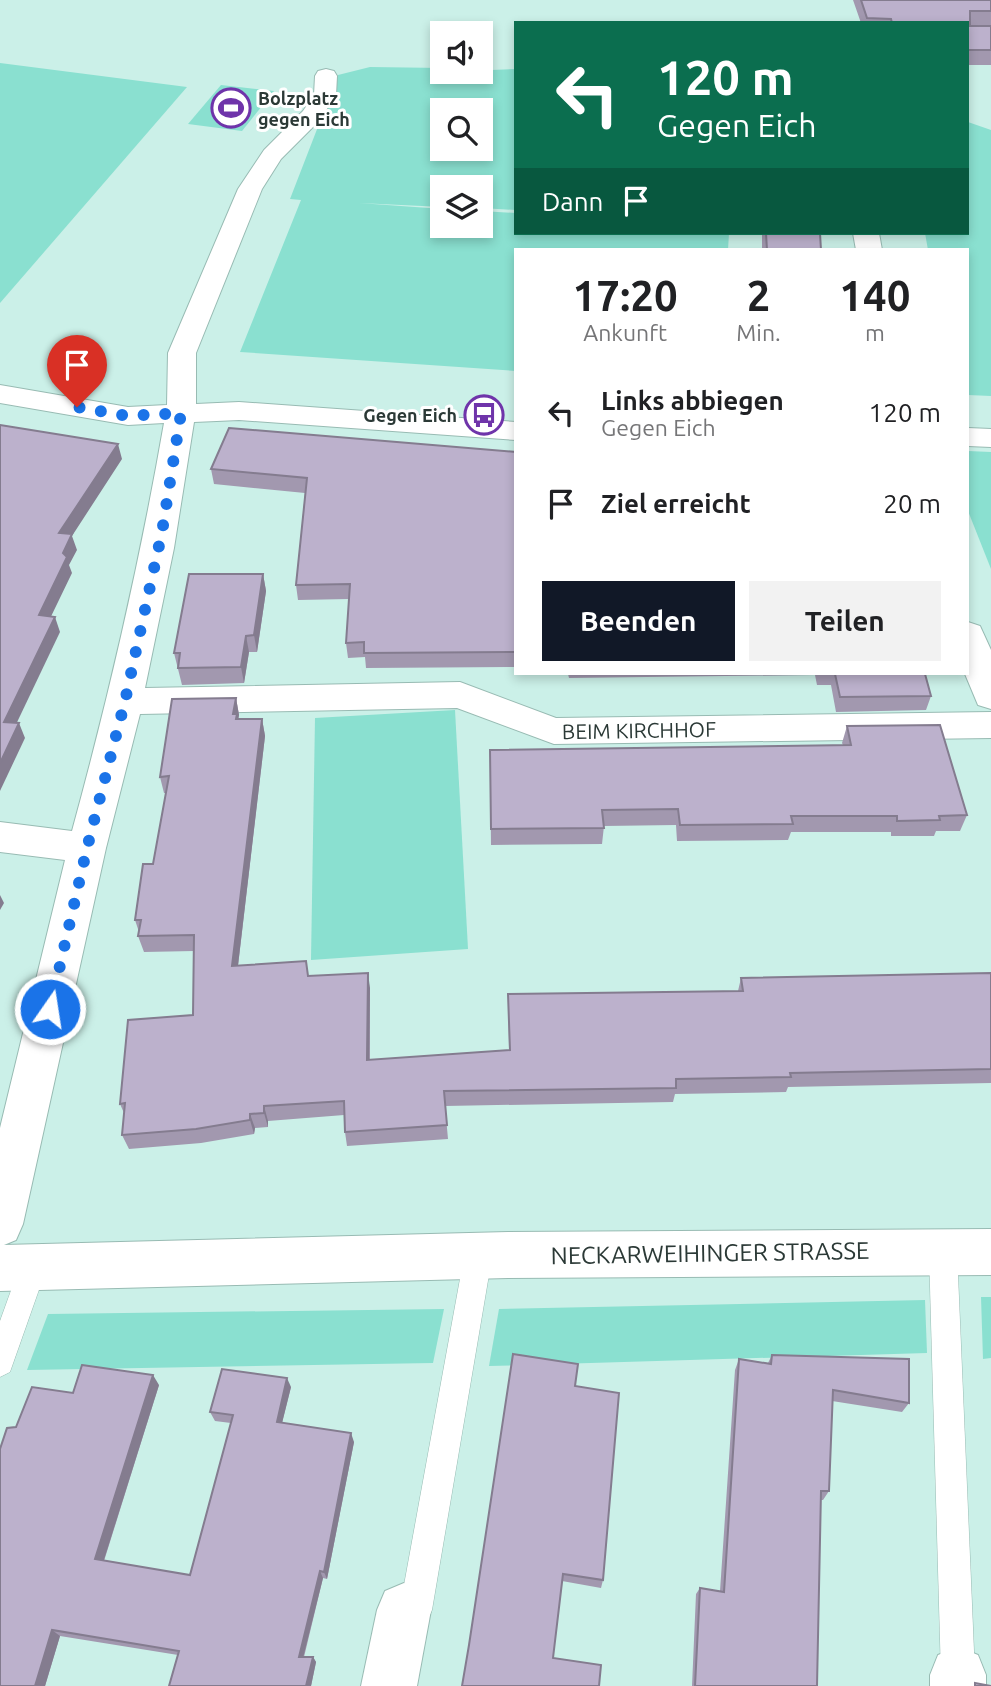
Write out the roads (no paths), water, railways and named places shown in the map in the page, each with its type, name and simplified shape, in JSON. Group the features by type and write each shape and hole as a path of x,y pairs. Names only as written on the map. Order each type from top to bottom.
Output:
{"street":[{"path":"0,1224 87,848 125,701 162,532 181,413 182,353 250,189 272,155 312,116 325,94 326,76"},
{"path":"0,394 128,416 239,411 514,431"},
{"path":"969,437 991,438"},
{"path":"969,637 991,696"},
{"name":"BEIM KIRCHHOF","path":"125,701 460,695 554,731 991,725"},
{"path":"0,837 87,848"},
{"name":"NECKARWEIHINGER STRASSE","path":"17,1268 478,1256 991,1252"},
{"path":"389,1686 404,1610"}],"lane":[{"path":"943,1251 958,1680"},
{"path":"404,1610 416,1610 478,1256"},
{"name":"NECKARWEIHINGER STRASSE","path":"0,1362 17,1268"}],"place":[{"name":"Bolzplatz gegen Eich","path":"231,108"},
{"name":"Gegen Eich","path":"484,415"}]}
